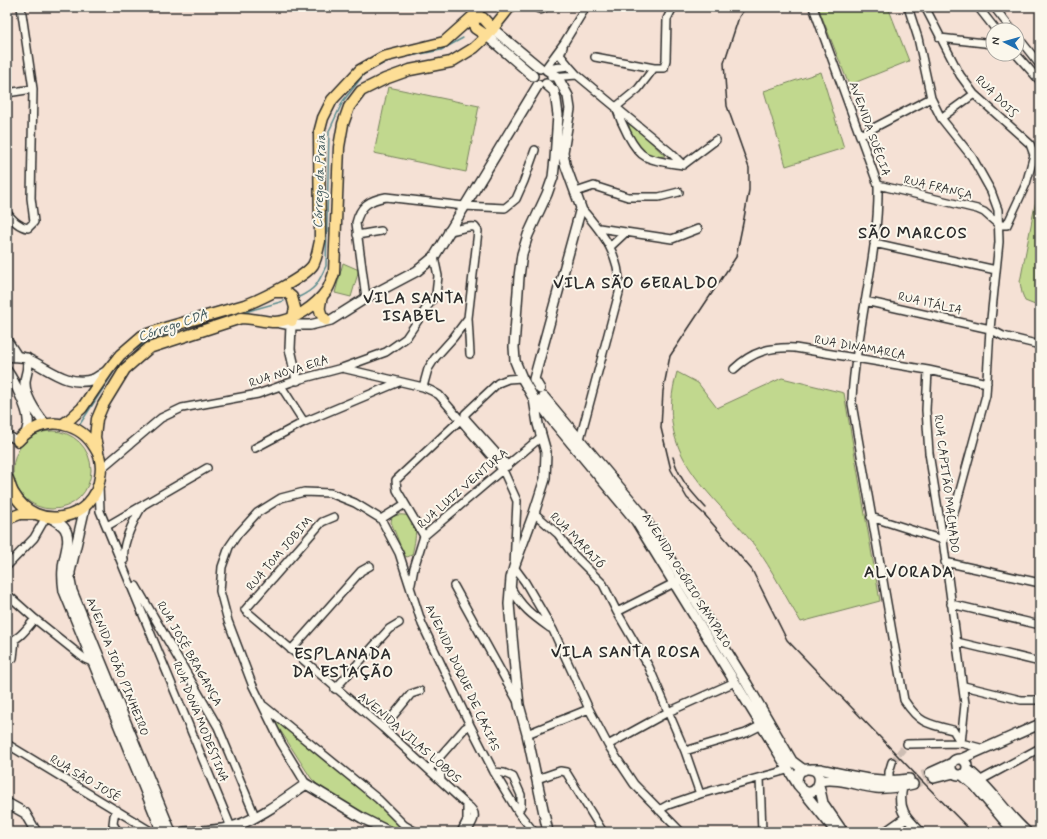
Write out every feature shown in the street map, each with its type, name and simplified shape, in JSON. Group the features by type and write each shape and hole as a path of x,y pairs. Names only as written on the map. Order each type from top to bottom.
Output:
{"main road":[{"path":"62,424 82,408 108,370 124,351 142,336 248,304 274,292 302,276 312,266 317,256 320,241 319,134 323,118 332,100 360,70 383,57 444,42 481,7"},
{"path":"7,519 20,514 63,517 86,506 94,496 99,485 102,468 95,436 97,418 103,405 125,369 149,348 241,318 251,318 274,322 284,321 308,308 322,297 328,288 334,273 339,147 343,124 349,107 361,91 380,82 410,70 451,62 474,48 490,32 510,7"},
{"path":"472,17 475,28 490,32"},
{"path":"274,292 286,292 292,297 294,316"},
{"path":"322,297 319,310 322,316 329,320"},
{"path":"18,441 26,433 36,427 46,424 62,424 77,429 84,434 90,439 98,452"},
{"path":"8,482 14,494 23,506 36,514"}],"street":[{"path":"7,213 23,228 28,228 34,222 31,198 34,88 21,7"},
{"path":"536,7 539,10 542,10 545,7"},
{"path":"548,74 564,43 586,7"},
{"path":"595,57 654,68 664,68 666,60 667,19 673,7"},
{"name":"AVENIDA SUÉCIA","path":"813,7 878,185 879,211 852,385 852,404 904,700 913,714 920,720 938,727 953,730 961,743"},
{"path":"871,517 943,540 950,531 986,394 990,329 999,242 998,210 991,191 972,157 941,118 931,98 918,38 908,7"},
{"name":"RUA DOIS","path":"925,7 960,75 974,94 1030,144 1037,154"},
{"path":"978,7 990,22"},
{"path":"994,7 1006,22"},
{"path":"490,32 548,74 568,96 570,109 563,152 564,164 582,208 599,228 617,264 620,279 619,292 580,439"},
{"path":"490,32 533,76 535,71 548,74 577,75"},
{"path":"940,38 985,43"},
{"path":"294,316 310,325 329,320 366,298 417,272 434,257 448,231 560,56 564,43"},
{"path":"1025,46 1039,64"},
{"path":"560,56 577,75 671,153 682,165"},
{"path":"1023,62 1040,81"},
{"path":"548,74 569,66"},
{"path":"616,107 638,88 654,68"},
{"name":"AVENIDA OSÓRIO SAMPAIO","path":"548,74 554,91 558,115 553,177 547,194 528,235 522,254 514,347 515,361 522,378 538,397 580,439 642,514 747,684 792,761 806,769"},
{"path":"7,93 34,88"},
{"path":"941,118 974,94"},
{"path":"860,135 931,98"},
{"path":"616,107 622,123 633,143 644,156 660,162 682,165 716,140"},
{"path":"366,298 356,223 358,215 366,204 375,199 386,197 464,206 505,208 516,200 535,150"},
{"path":"660,162 668,158 671,153"},
{"path":"999,225 1007,226 1026,184 1037,154"},
{"name":"RUA FRANÇA","path":"878,185 977,209 984,212 999,225"},
{"path":"576,192 594,186 628,197 659,197 679,192"},
{"path":"547,831 527,734 519,705 515,669 511,578 545,479 546,452 538,424 536,411 538,397 534,380 582,208"},
{"path":"991,218 999,242"},
{"path":"448,231 456,231 470,226 475,227 478,231 468,318 470,354"},
{"path":"599,228 672,239 698,229"},
{"path":"357,235 381,231"},
{"path":"610,248 626,232"},
{"path":"874,243 996,270"},
{"name":"RUA NOVA ERA","path":"102,468 161,418 182,408 258,394 297,380 342,368 386,352 406,338 436,294 438,276 434,257"},
{"name":"RUA ITÁLIA","path":"865,301 990,329 1003,336 1040,345"},
{"path":"294,316 329,320"},
{"path":"294,316 290,349 297,380"},
{"path":"423,387 428,369 434,358 453,338 468,318"},
{"path":"8,341 15,357 29,367 25,383 26,390 34,410 46,424"},
{"name":"RUA DINAMARCA","path":"734,369 743,360 761,352 776,348 795,348 928,370 987,383"},
{"path":"15,357 62,378 78,381 94,379 108,370"},
{"path":"15,357 7,371 16,386 28,414 29,422 26,433"},
{"path":"342,368 423,387 439,395 505,468"},
{"name":"RUA CAPITÃO MACHADO","path":"928,370 926,410 929,453 964,686 965,704 961,743"},
{"path":"534,380 528,381 522,378 508,379 498,383 465,414 465,418 505,468 517,500 514,566 553,630 589,709 608,745 634,784 681,832"},
{"path":"255,448 304,422 400,382"},
{"path":"281,386 304,422"},
{"name":"AVENIDA OSÓRIO SAMPAIO","path":"538,397 552,420 636,521 762,725 787,770 836,832"},
{"path":"538,424 540,421 545,419 552,420"},
{"path":"424,536 397,490 396,480 460,420"},
{"path":"7,435 18,441"},
{"name":"RUA LUIZ VENTURA","path":"410,586 424,536 541,437"},
{"name":"RUA JOSÉ BRAGANÇA","path":"107,526 207,468"},
{"name":"RUA DONA MODESTINA","path":"99,485 100,511 126,570 232,830"},
{"path":"390,831 362,818 306,784 281,743 252,684 228,621 220,591 222,567 229,547 238,534 257,513 281,498 304,492 330,493 355,503 381,519 405,504"},
{"name":"RUA JOSÉ BRAGANÇA","path":"143,505 130,527 123,555 126,570 218,727 255,816"},
{"path":"86,506 100,511"},
{"name":"AVENIDA JOÃO PINHEIRO","path":"86,506 70,572 72,591 171,832"},
{"name":"RUA MARAJÓ","path":"534,513 558,534 571,552 603,584 617,612 649,667 685,751 700,794"},
{"path":"7,566 34,538 49,517"},
{"name":"AVENIDA JOÃO PINHEIRO","path":"49,517 61,524 66,530 68,539 62,579 64,591 162,832"},
{"name":"RUA TOM JOBIM","path":"245,610 322,522 334,517"},
{"name":"AVENIDA DUQUE DE CAXIAS","path":"381,519 399,554 422,624 470,725 494,772 518,812 532,830"},
{"path":"945,562 1040,583"},
{"path":"403,565 414,568"},
{"path":"291,650 361,571 370,566"},
{"path":"511,578 515,575 521,576"},
{"path":"617,612 682,579"},
{"path":"454,586 519,705"},
{"path":"7,594 35,619 85,659 92,662"},
{"path":"513,602 553,630"},
{"path":"952,604 1040,624"},
{"path":"529,612 534,612 539,607"},
{"name":"AVENIDA VILAS LOBOS","path":"245,610 383,728 467,805 473,808 475,814 474,821 465,832"},
{"path":"7,643 16,640 35,619"},
{"path":"336,689 389,629 399,623"},
{"path":"13,658 16,640"},
{"path":"79,654 85,641"},
{"path":"957,642 1040,662"},
{"path":"159,652 173,649"},
{"path":"608,745 668,712 735,682 741,681 747,684"},
{"path":"964,686 1021,700 1040,700"},
{"path":"383,728 412,694 420,691"},
{"path":"261,704 378,799 404,825 416,832"},
{"path":"527,734 589,709"},
{"path":"984,749 964,773 932,776 952,763 955,759 961,759 1040,724"},
{"path":"429,769 465,728 470,725"},
{"path":"685,751 746,733 762,725"},
{"path":"907,744 961,743 984,749"},
{"name":"RUA SÃO JOSÉ","path":"7,744 152,832"},
{"path":"981,780 1040,748"},
{"path":"439,756 441,781"},
{"path":"961,759 965,761 964,773 1014,832"},
{"path":"889,780 889,772 892,762"},
{"path":"952,763 951,768 981,780 1019,825 1027,832"},
{"path":"806,769 815,771 818,774 823,803 843,832"},
{"path":"806,769 820,769 876,780 889,780 911,782 902,787 881,788 829,780 819,783 814,790 806,792 800,788 797,778 801,771 806,769"},
{"path":"659,810 668,805 700,794 787,770"},
{"path":"537,779 560,771 566,772 603,832"},
{"path":"494,772 504,773 512,777 521,795 521,806 518,812"},
{"path":"760,778 762,832"},
{"path":"184,832 232,830 306,784"},
{"path":"902,787 900,796 906,818 920,832"},
{"path":"7,803 25,813 36,832"},
{"path":"117,810 114,816 113,824 118,832"},
{"path":"886,832 906,818"},
{"path":"404,825 408,832"}],"green space":[{"path":"818,7 888,7 909,61 849,85"},
{"path":"821,72 844,148 786,166 764,91"},
{"path":"388,87 479,106 466,172 374,153"},
{"path":"628,120 665,156 655,157 646,153 637,145 631,136"},
{"path":"1040,179 1040,307 1025,301 1020,282"},
{"path":"343,263 359,270 351,297 335,293"},
{"path":"677,372 698,383 717,408 782,378 844,393 880,601 801,622 755,546 704,488 690,469 679,449 673,427 672,401"},
{"path":"52,431 67,434 80,442 88,455 91,470 88,485 80,498 67,506 52,509 37,506 24,498 16,485 13,470 16,455 24,442 37,434"},
{"path":"406,515 411,518 416,529 412,555 407,557 404,555 391,522 392,517"},
{"path":"271,716 366,793 400,823 406,832 375,820 326,793 311,778"}],"waterway":[{"name":"Córrego da Praia","path":"395,59 441,50 463,38"},
{"name":"Córrego da Praia","path":"299,297 313,288 321,277 326,266 329,131 343,101 365,73 390,60"},
{"name":"Córrego CDA","path":"241,313 284,301"},
{"name":"Córrego CDA","path":"134,350 149,341 213,322"},
{"name":"Córrego CDA","path":"119,364 131,352"},
{"name":"Córrego CDA","path":"80,424 117,367"},
{"name":"Córrego CDA","path":"7,510 11,508"}],"tunnel":[{"path":"892,762 907,744"},
{"path":"909,779 930,773"},
{"path":"913,784 934,778"}],"railway":[{"path":"746,7 739,17 724,63 727,106 749,168 749,190 736,257 670,356 663,391 661,428 671,470 687,498 705,515 752,570 787,640 972,832"},
{"path":"673,457 682,479 706,508"}],"district":[{"name":"SÃO MARCOS","path":"913,233"},
{"name":"VILA SÃO GERALDO","path":"636,283"},
{"name":"VILA SANTA ISABEL","path":"414,307"},
{"name":"ALVORADA","path":"909,572"},
{"name":"VILA SANTA ROSA","path":"626,652"},
{"name":"ESPLANADA DA ESTAÇÃO","path":"343,663"}]}
